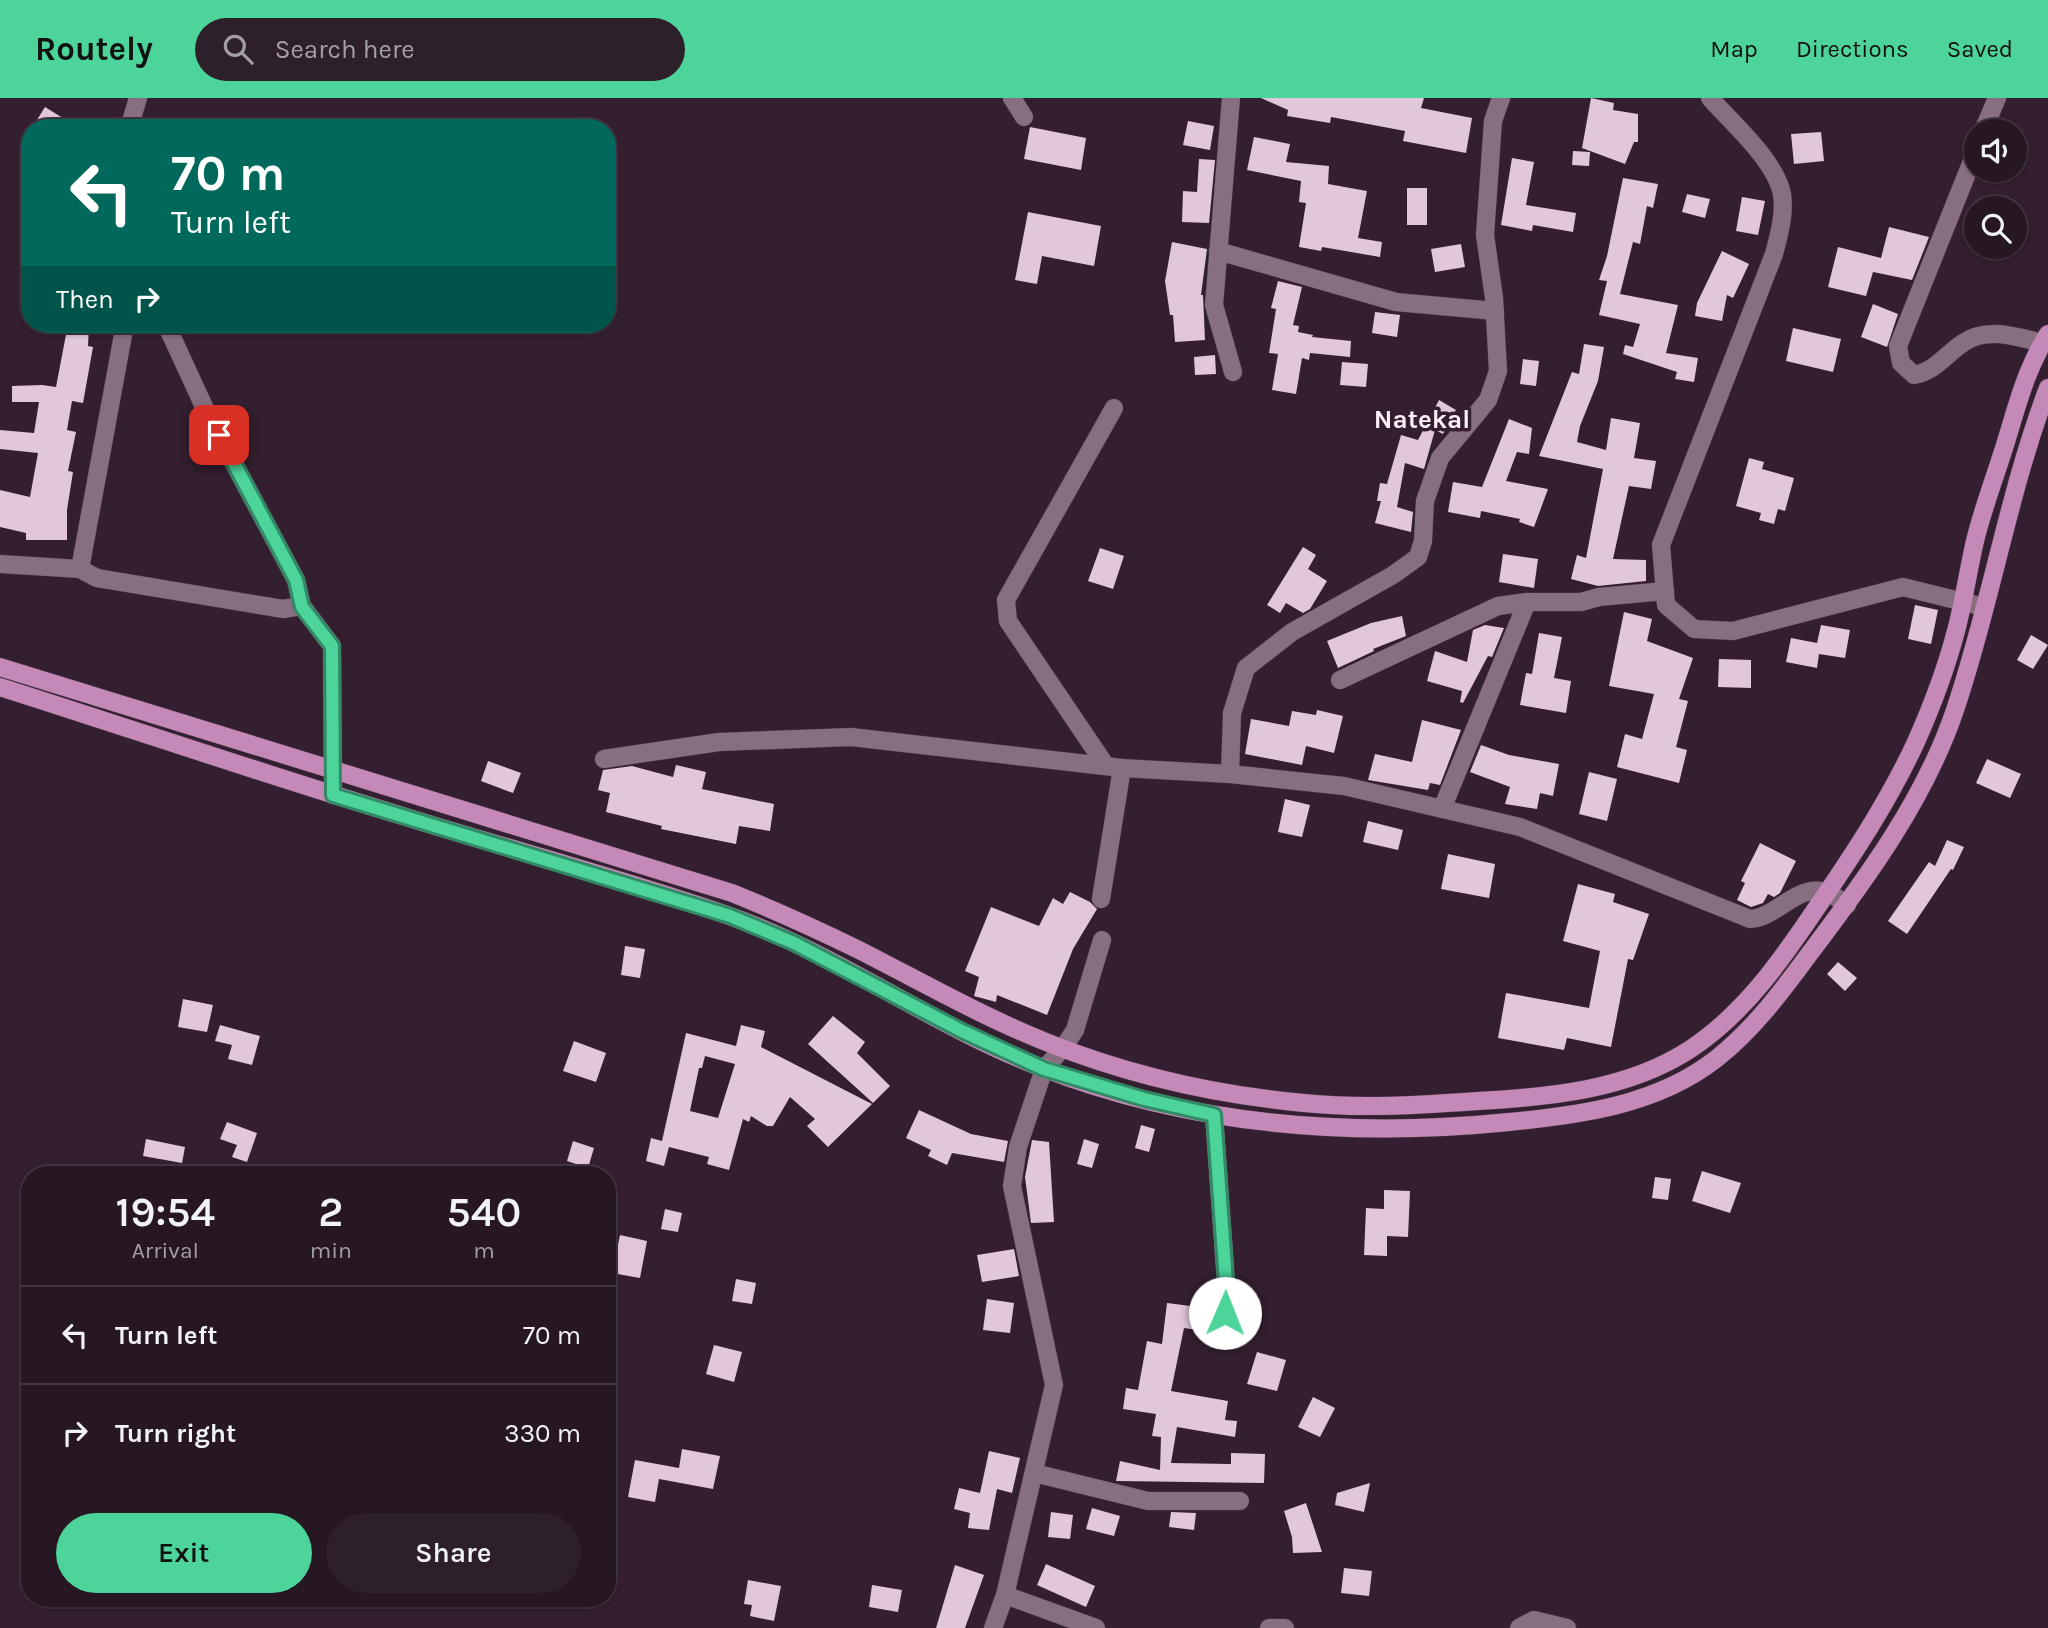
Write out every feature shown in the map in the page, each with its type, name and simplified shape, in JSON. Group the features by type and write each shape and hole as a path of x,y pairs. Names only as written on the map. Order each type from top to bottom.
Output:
{"main road":[{"path":"0,667 732,893 795,919 960,1003 1063,1048 1133,1072 1304,1103 1352,1105 1510,1099 1561,1094 1617,1082 1653,1069 1689,1050 1726,1022 1756,990 1875,820 1914,747 1937,692 1963,600 1976,537 2030,365 2045,339"},
{"path":"0,687 333,795 730,916 794,943 962,1031 1044,1069 1144,1099 1214,1115 1345,1129 1419,1129 1550,1118 1596,1111 1643,1098 1696,1072 1717,1058 1752,1026 1777,998 1847,905 1895,832 1953,717 2027,445 2048,388"}],"street":[{"path":"132,119 138,98"},
{"path":"1012,98 1024,117"},
{"path":"1231,98 1214,305 1233,372"},
{"path":"1230,774 1232,713 1246,668 1292,632 1393,575 1418,557 1423,541 1425,501 1440,458 1488,400 1499,371 1495,311 1485,235 1493,121 1501,98"},
{"path":"1710,98 1770,166 1782,194 1782,224 1774,254 1661,545 1666,605 1694,629 1733,631 1903,587 1984,607"},
{"path":"1988,119 1997,98"},
{"path":"1964,181 1898,346 1901,363 1914,375 1928,372 1965,341 1998,333 2045,339"},
{"path":"1218,251 1396,302 1495,311"},
{"path":"80,569 123,333"},
{"path":"170,333 206,411 296,580 302,607 332,646 333,795"},
{"path":"1101,899 1114,767 1008,621 1006,600 1114,408"},
{"path":"0,564 80,569 97,578 283,609 302,607"},
{"path":"1340,680 1498,606 1527,602 1581,602 1599,597 1665,592"},
{"path":"1442,809 1527,602"},
{"path":"604,759 719,742 851,737 1114,767 1230,774 1344,786 1520,827 1750,919 1768,915 1815,890 1827,892 1847,905"},
{"path":"993,1628 1004,1595 1054,1385 1012,1186 1018,1147 1044,1069 1075,1030 1102,940"},
{"path":"1214,1115 1227,1296 1223,1330"},
{"path":"1034,1474 1148,1501 1240,1501"},
{"path":"1004,1595 1096,1628"},
{"path":"1519,1628 1534,1620 1567,1628"},
{"path":"1269,1628 1285,1628"}],"building":[{"path":"1261,98 1424,98 1421,108 1472,118 1466,153 1403,141 1405,131 1331,117 1330,123 1287,116 1288,110"},
{"path":"1591,98 1614,103 1613,110 1638,114 1638,142 1634,142 1625,164 1582,148"},
{"path":"45,107 64,119 38,119"},
{"path":"1188,121 1214,126 1210,150 1183,145"},
{"path":"1030,127 1086,138 1081,170 1024,159"},
{"path":"1821,132 1824,161 1794,164 1791,134"},
{"path":"1254,137 1290,144 1286,162 1329,166 1328,184 1367,191 1358,238 1382,242 1380,257 1322,247 1321,251 1299,247 1306,203 1299,202 1301,181 1247,170"},
{"path":"1573,151 1590,152 1589,166 1572,165"},
{"path":"1512,158 1534,162 1526,205 1576,213 1573,232 1533,225 1532,231 1501,225"},
{"path":"1199,159 1215,160 1209,223 1182,222 1183,191 1197,192"},
{"path":"1623,178 1658,184 1653,208 1647,206 1640,244 1633,242 1620,294 1678,305 1666,353 1698,358 1694,382 1675,379 1677,372 1623,354 1625,345 1633,347 1640,324 1599,315 1607,281 1599,280 1607,256"},
{"path":"1407,188 1427,188 1427,225 1407,225"},
{"path":"1687,194 1710,199 1705,218 1682,212"},
{"path":"1742,197 1765,201 1758,235 1736,231"},
{"path":"1028,212 1101,226 1094,266 1042,256 1037,284 1015,280"},
{"path":"1889,227 1929,237 1912,280 1873,272 1866,296 1828,287 1838,247 1881,258"},
{"path":"1172,242 1207,249 1201,295 1205,340 1175,342 1173,315 1170,315 1165,281"},
{"path":"1461,244 1465,267 1435,272 1431,249"},
{"path":"1722,251 1749,264 1733,298 1727,295 1722,321 1695,316 1697,303"},
{"path":"1278,281 1302,287 1293,325 1299,326 1298,332 1313,335 1312,337 1351,341 1350,357 1310,353 1309,360 1302,358 1296,394 1272,390 1278,354 1269,353 1276,309 1271,308"},
{"path":"1873,304 1898,314 1887,347 1861,337"},
{"path":"1375,312 1400,315 1397,337 1372,333"},
{"path":"1793,328 1841,339 1833,372 1786,361"},
{"path":"66,333 89,333 88,346 93,347 83,403 72,401 67,430 76,432 68,471 73,472 67,510 67,540 26,540 26,533 0,527 0,490 30,497 38,453 0,449 0,430 34,433 39,402 12,402 12,386 56,387"},
{"path":"1584,344 1604,347 1598,381 1580,426 1577,442 1606,450 1611,418 1640,423 1634,458 1656,461 1651,489 1629,486 1613,559 1646,560 1646,581 1598,586 1571,579 1577,555 1586,558 1603,469 1539,456 1572,372 1579,374"},
{"path":"1215,355 1216,374 1195,375 1194,357"},
{"path":"1523,359 1539,361 1536,386 1520,384"},
{"path":"1342,362 1368,364 1366,387 1340,385"},
{"path":"1439,400 1456,410 1443,434 1435,430 1424,469 1405,463 1397,507 1413,512 1411,532 1375,523 1381,501 1377,501 1380,483 1387,484 1401,435 1418,440"},
{"path":"1509,419 1532,428 1529,454 1517,452 1506,481 1548,489 1534,527 1519,522 1520,519 1481,511 1480,518 1448,512 1453,482 1482,487"},
{"path":"1749,458 1764,462 1762,469 1794,478 1785,511 1778,509 1774,524 1759,520 1761,513 1736,506"},
{"path":"1303,547 1316,555 1308,569 1327,581 1310,609 1303,613 1286,603 1280,613 1267,605"},
{"path":"1100,548 1124,556 1113,589 1088,581"},
{"path":"1503,554 1538,559 1534,588 1499,582"},
{"path":"1915,605 1938,610 1931,644 1908,639"},
{"path":"1624,612 1652,619 1647,641 1693,658 1679,699 1688,701 1676,747 1687,750 1679,783 1617,767 1625,734 1642,739 1654,694 1609,686"},
{"path":"1402,616 1406,636 1373,649 1374,651 1338,668 1327,641 1371,623"},
{"path":"1485,625 1504,628 1492,657 1488,656 1463,703 1460,702 1462,691 1427,681 1435,651 1467,662 1473,630"},
{"path":"1821,625 1850,630 1845,658 1819,654 1817,668 1786,662 1791,638 1817,643"},
{"path":"1539,633 1562,637 1554,678 1571,681 1566,713 1520,705 1526,673 1532,674"},
{"path":"2031,635 2048,645 2033,669 2017,660"},
{"path":"1719,659 1751,660 1751,688 1718,687"},
{"path":"1317,710 1343,716 1334,753 1306,746 1302,765 1245,754 1251,719 1289,726 1292,711 1316,715"},
{"path":"1422,720 1461,730 1440,785 1430,783 1428,790 1368,780 1375,754 1412,762"},
{"path":"1481,745 1509,755 1559,764 1553,796 1540,793 1537,809 1505,804 1510,787 1470,772"},
{"path":"1987,759 2021,774 2010,798 1976,783"},
{"path":"488,761 521,773 513,793 481,781"},
{"path":"676,765 706,772 702,789 774,804 770,831 739,826 736,844 661,829 662,826 606,812 610,793 598,790 603,770 632,766 673,777"},
{"path":"1589,772 1617,779 1607,821 1579,814"},
{"path":"1285,799 1310,805 1302,837 1278,832"},
{"path":"1368,821 1403,830 1398,850 1363,842"},
{"path":"1947,840 1964,847 1953,870 1951,869 1907,934 1888,921 1929,862 1935,866"},
{"path":"1760,843 1796,861 1780,893 1774,897 1768,894 1763,903 1751,907 1737,900 1745,883 1741,881"},
{"path":"1448,854 1495,864 1489,898 1441,889"},
{"path":"1578,884 1615,894 1613,902 1649,914 1633,960 1628,959 1611,1047 1567,1038 1564,1050 1498,1038 1506,993 1589,1008 1600,951 1563,941"},
{"path":"1070,892 1090,902 1097,909 1073,949 1047,1015 997,995 996,1002 974,996 979,977 965,971 991,907 1039,926 1053,898 1063,904"},
{"path":"625,946 645,949 640,978 621,975"},
{"path":"1838,962 1857,978 1845,991 1827,974"},
{"path":"183,999 213,1005 207,1032 178,1027"},
{"path":"833,1016 865,1042 857,1053 890,1086 873,1103 808,1044"},
{"path":"220,1025 260,1036 252,1065 228,1059 232,1045 215,1041"},
{"path":"741,1025 765,1031 761,1047 872,1104 828,1147 807,1126 815,1119 790,1097 773,1126 767,1126 751,1116 749,1122 743,1119 729,1170 707,1164 709,1157 669,1147 664,1166 646,1161 651,1138 662,1141 686,1033 736,1046","holes":["705,1056 735,1064 718,1118 690,1111 699,1068 702,1068"]},
{"path":"574,1041 606,1053 596,1082 563,1071"},
{"path":"919,1110 971,1134 1008,1141 1004,1162 952,1153 947,1165 928,1156 931,1150 906,1138"},
{"path":"227,1122 257,1133 247,1162 232,1157 237,1145 220,1139"},
{"path":"1141,1125 1155,1129 1149,1152 1135,1148"},
{"path":"146,1139 185,1147 182,1163 143,1156"},
{"path":"1084,1139 1099,1144 1092,1168 1077,1164"},
{"path":"1032,1140 1049,1142 1054,1222 1031,1223 1025,1177"},
{"path":"573,1141 594,1148 589,1166 567,1161"},
{"path":"1702,1171 1741,1183 1730,1213 1692,1201"},
{"path":"1655,1177 1671,1179 1668,1200 1652,1198"},
{"path":"1384,1190 1410,1191 1408,1237 1387,1236 1387,1256 1364,1255 1366,1208 1384,1209"},
{"path":"665,1209 682,1213 678,1232 661,1229"},
{"path":"620,1235 647,1241 640,1278 616,1274"},
{"path":"1014,1249 1019,1276 982,1282 977,1255"},
{"path":"736,1279 756,1283 752,1304 732,1301"},
{"path":"987,1299 1014,1303 1010,1333 983,1330"},
{"path":"1167,1303 1214,1309 1212,1332 1184,1328 1171,1391 1228,1401 1225,1420 1237,1421 1235,1437 1177,1427 1171,1463 1231,1464 1231,1453 1265,1454 1264,1483 1116,1481 1120,1461 1160,1470 1161,1437 1152,1436 1156,1414 1123,1409 1126,1388 1138,1390 1147,1341 1162,1344"},
{"path":"714,1345 742,1352 734,1382 706,1374"},
{"path":"1257,1352 1286,1360 1277,1391 1247,1384"},
{"path":"1313,1397 1335,1408 1320,1437 1298,1427"},
{"path":"682,1449 720,1456 713,1489 659,1479 655,1502 628,1497 635,1460 679,1468"},
{"path":"989,1451 1020,1458 1012,1493 997,1489 989,1530 968,1528 970,1513 954,1509 959,1488 980,1493"},
{"path":"1370,1483 1364,1512 1335,1505 1337,1493"},
{"path":"1306,1503 1322,1552 1293,1553 1292,1537 1284,1511"},
{"path":"1092,1508 1120,1516 1114,1536 1086,1529"},
{"path":"1051,1512 1073,1515 1070,1539 1048,1537"},
{"path":"1171,1512 1196,1513 1194,1530 1169,1527"},
{"path":"1046,1564 1095,1586 1086,1607 1037,1585"},
{"path":"955,1565 984,1575 965,1628 936,1628"},
{"path":"1344,1568 1372,1571 1369,1596 1341,1593"},
{"path":"748,1580 781,1586 774,1621 750,1616 752,1605 744,1604"},
{"path":"872,1585 902,1590 898,1612 869,1607"}],"district":[{"name":"Natekal","path":"1422,419"}],"route":[{"path":"219,435 296,580 302,607 332,646 333,795 730,916 794,943 962,1031 1044,1069 1144,1099 1214,1115 1227,1296 1225,1313"}]}
